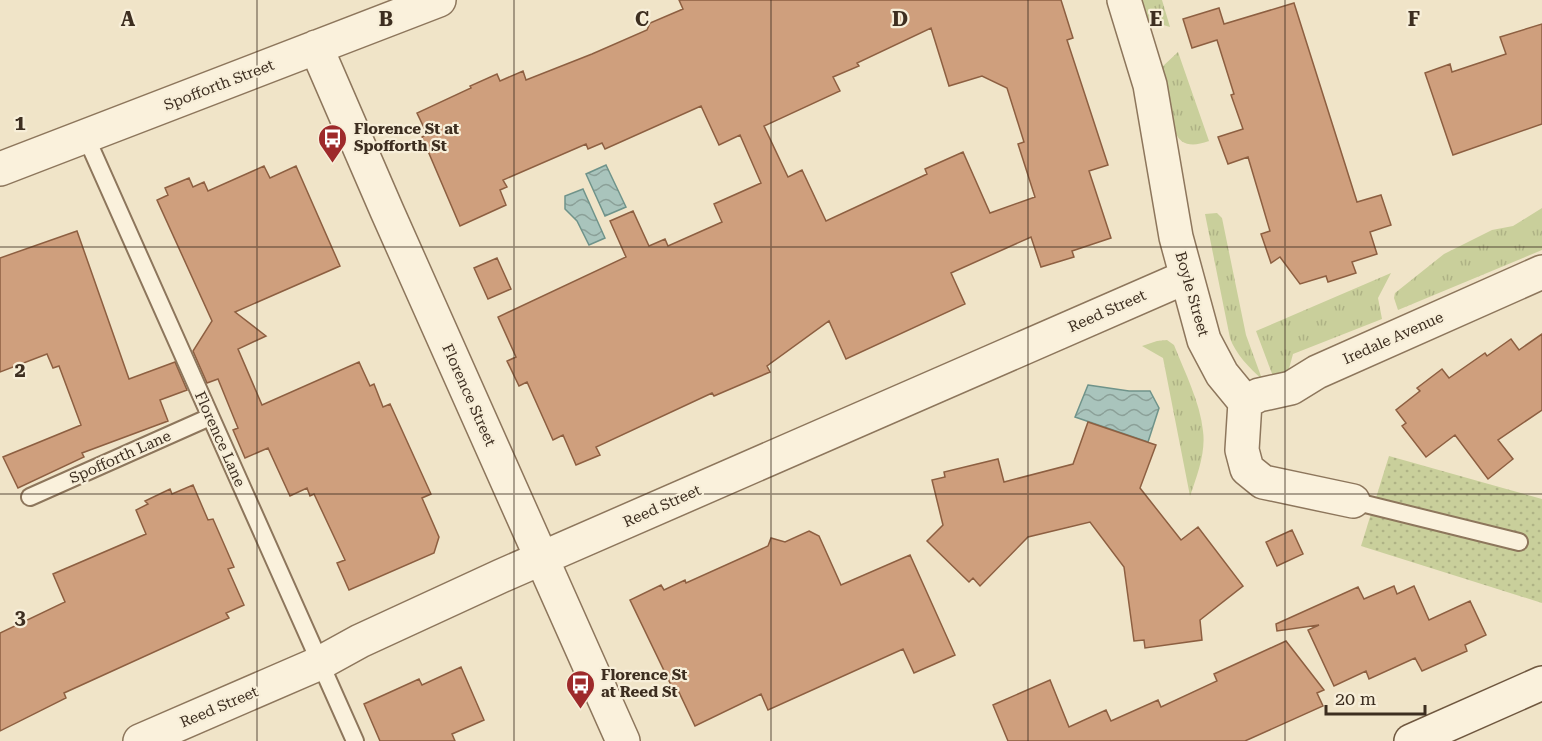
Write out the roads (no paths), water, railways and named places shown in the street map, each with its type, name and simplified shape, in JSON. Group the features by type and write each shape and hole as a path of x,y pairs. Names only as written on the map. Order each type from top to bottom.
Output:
{"street":[{"name":"Spofforth Street","path":"0,169 438,0"},
{"name":"Boyle Street","path":"1124,0 1150,85 1176,237 1204,340 1222,374 1245,402"},
{"name":"Florence Street","path":"316,47 623,741"},
{"name":"Iredale Avenue","path":"1245,402 1259,395 1291,388 1317,372 1542,272"},
{"name":"Reed Street","path":"140,741 320,663 360,641 541,558 1186,277"},
{"path":"1245,402 1242,450 1247,469 1263,482 1353,501"},
{"path":"1410,741 1542,683"}],"lane":[{"name":"Florence Lane","path":"86,137 355,741"},
{"name":"Spofforth Lane","path":"30,497 210,417"},
{"path":"1353,501 1519,542"}],"water":[{"path":"606,165 626,207 605,216 586,174"},
{"path":"583,189 605,238 589,245 577,221 565,209 565,196"},
{"path":"1088,385 1129,391 1150,391 1159,408 1148,442 1075,417"}],"place":[{"name":"Florence St at Spofforth St","path":"333,164"},
{"name":"Florence St at Reed St","path":"580,710"}]}
